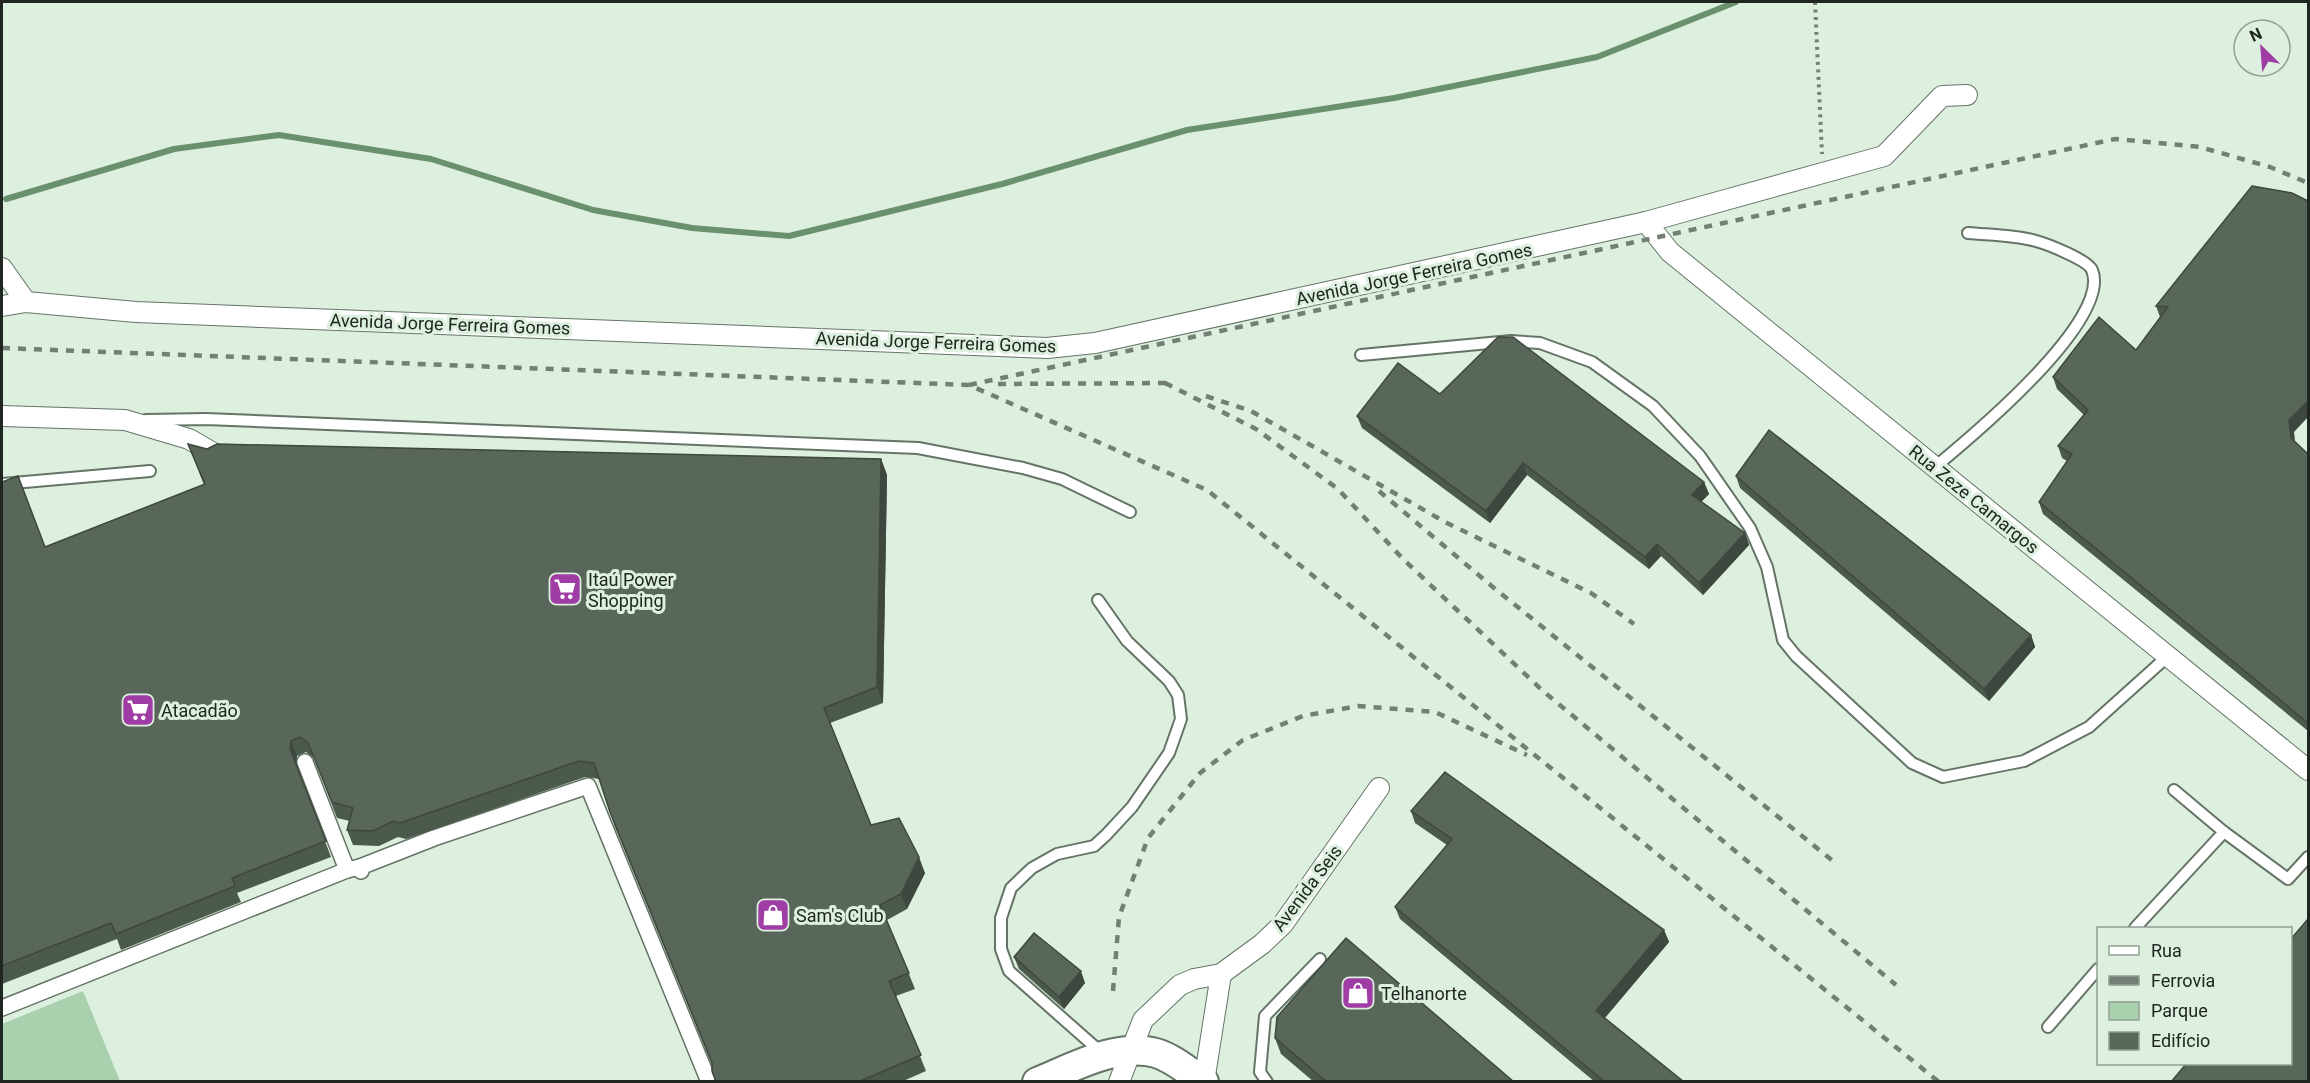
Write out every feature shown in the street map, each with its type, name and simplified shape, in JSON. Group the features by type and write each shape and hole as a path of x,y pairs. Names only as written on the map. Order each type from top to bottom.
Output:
{"main road":[{"path":"1036,1082 1105,1056 1133,1051 1156,1054 1204,1082"}],"street":[{"name":"Avenida Jorge Ferreira Gomes","path":"2,306 26,302 136,312 1047,348 1095,343 1646,222 1884,156 1942,96 1967,94"},
{"name":"Rua Zeze Camargos","path":"1646,222 1670,252 2308,770"},
{"path":"2,268 26,302"},
{"path":"2,416 126,420 189,439 213,453"},
{"path":"2,427 43,419"},
{"path":"305,762 356,870"},
{"path":"2,1008 434,838 588,786 709,1082"},
{"name":"Avenida Seis","path":"1119,1082 1133,1051 1143,1020 1165,997 1194,979 1221,974 1262,944 1283,924 1379,788"},
{"path":"1204,1082 1221,974"}],"lane":[{"path":"1935,467 1988,423 2045,364 2082,319 2094,288 2092,269 2084,261 2036,241 1968,233"},
{"path":"1361,355 1495,342 1540,343 1592,362 1653,406 1700,456 1750,528 1767,567 1783,640 1796,656 1912,763 1943,777 2024,761 2089,728 2168,656"},
{"path":"126,420 206,419 918,448 1023,468 1062,479 1130,512"},
{"path":"2,484 150,471"},
{"path":"1098,600 1128,641 1169,681 1178,695 1181,719 1169,753 1132,807 1106,835 1094,846 1057,854 1032,868 1011,888 1001,918 1001,949 1009,971 1105,1056"},
{"path":"2174,790 2224,832 2288,879 2308,857"},
{"path":"2136,927 2224,832"},
{"path":"1267,1082 1260,1072 1265,1016 1320,959"},
{"path":"2048,1027 2097,970"}],"path":[{"path":"1815,2 1823,172"}],"green space":[{"path":"83,991 120,1081 3,1081 2,1024"}],"building":[{"path":"2252,186 2292,193 2308,201 2308,401 2289,420 2291,438 2308,454 2308,723 2039,502 2072,454 2058,446 2088,410 2053,377 2099,317 2136,350 2168,307 2156,306"},
{"path":"1498,337 1513,337 1704,482 1692,495 1745,533 1699,583 1657,544 1645,557 1523,463 1486,511 1357,416 1398,363 1440,394"},
{"path":"1769,430 2031,635 1984,689 1736,476"},
{"path":"188,444 207,449 217,444 881,459 877,687 824,708 871,825 899,818 919,857 901,894 880,905 909,973 889,981 921,1055 858,1082 716,1082 712,1063 610,812 594,763 579,761 400,823 393,821 373,831 347,830 353,808 332,802 308,743 300,737 291,741 290,749 326,841 232,878 235,886 116,934 111,923 2,966 2,482 18,476 45,547 205,484"},
{"path":"1445,772 1664,930 1596,1011 1684,1082 1605,1082 1395,907 1452,839 1411,811"},
{"path":"2308,919 2308,1082 2171,1082 2185,1065 2292,1065 2292,938"},
{"path":"1034,933 1081,971 1059,997 1014,957"},
{"name":"Telhanorte","path":"1346,938 1514,1082 1327,1082 1275,1038 1277,1017"}],"waterway":[{"path":"6,199 174,149 279,135 431,159 593,210 692,228 789,236 1002,184 1187,130 1394,98 1597,57 1736,2"}],"railway":[{"path":"969,385 2115,139 2200,147 2270,167 2308,183"},
{"path":"2,348 969,385 1207,490 1939,1082"},
{"path":"1165,383 1256,429 1338,489 1403,559 1543,691 1896,985"},
{"path":"998,384 1165,383 1172,385"},
{"path":"1206,396 1251,411 1445,522 1591,593 1634,624"},
{"path":"1379,491 1494,588 1838,865"},
{"path":"1113,991 1119,917 1148,838 1200,773 1243,740 1303,716 1358,706 1435,712 1527,755"}],"place":[{"name":"Itaú Power Shopping","path":"565,589"},
{"name":"Atacadão","path":"138,710"},
{"name":"Sam's Club","path":"773,915"},
{"name":"Telhanorte","path":"1358,993"}]}
